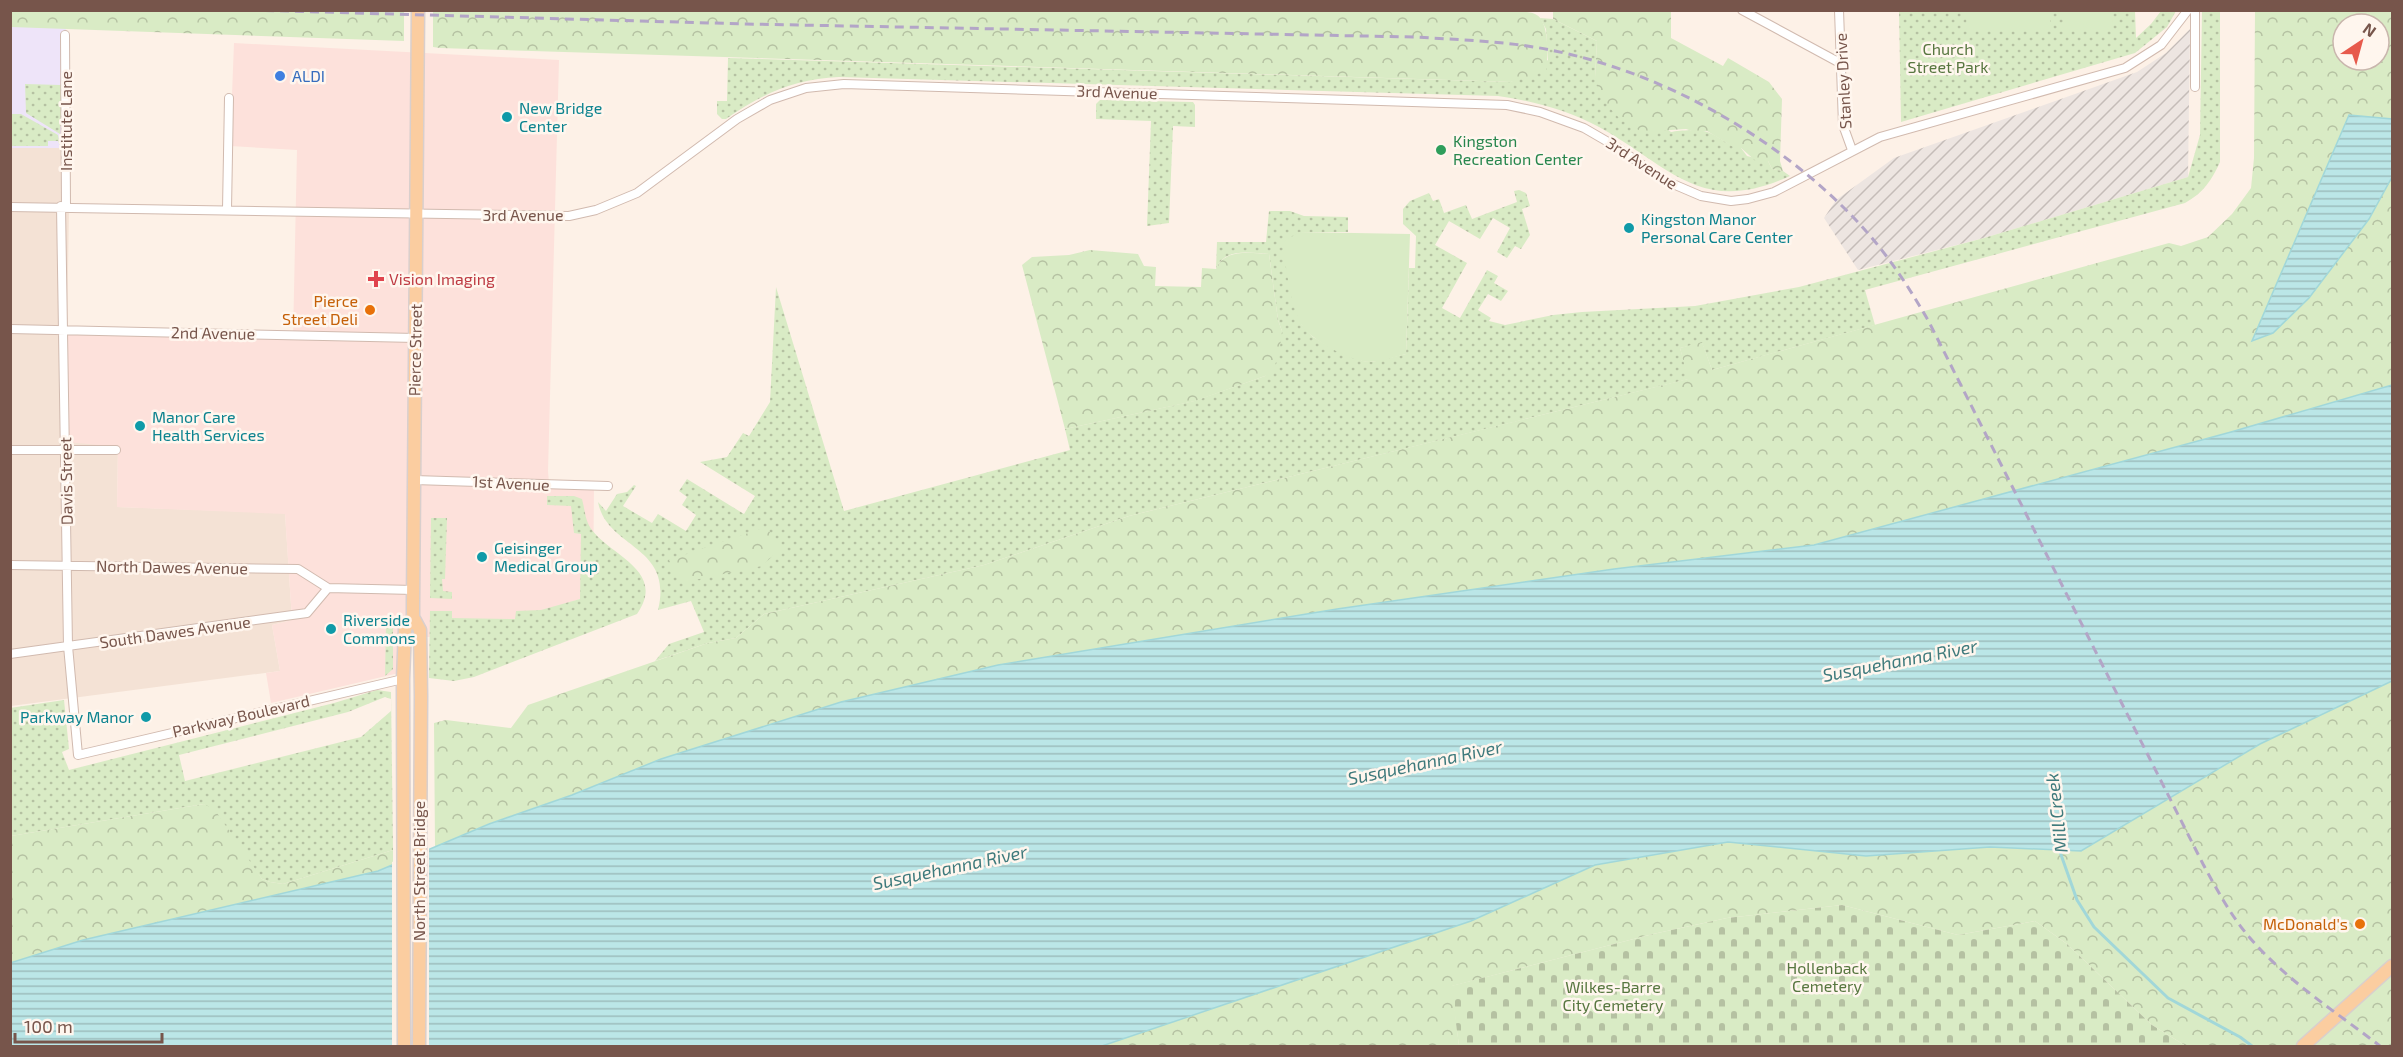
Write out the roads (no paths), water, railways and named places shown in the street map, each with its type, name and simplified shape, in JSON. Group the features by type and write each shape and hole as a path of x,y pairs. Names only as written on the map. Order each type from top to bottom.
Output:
{"main road":[{"name":"Pierce Street","path":"418,10 413,617 420,630 421,696"},
{"name":"Pierce Street","path":"404,697 405,629 413,617"},
{"name":"North Street Bridge","path":"419,1047 421,696"},
{"name":"North Street Bridge","path":"404,697 404,1047"},
{"path":"2303,1047 2392,966"}],"street":[{"path":"1742,10 1840,63"},
{"name":"Stanley Drive","path":"1839,10 1843,125 1852,150"},
{"name":"3rd Avenue","path":"10,207 64,206 569,216 596,210 638,193 737,119 770,100 806,88 844,84 1507,105 1540,112 1584,128 1677,187 1701,196 1731,201 1755,198 1774,192 1880,137 2125,68 2161,45 2188,10"},
{"path":"2195,10 2195,87"},
{"name":"Institute Lane","path":"64,206 65,35"},
{"path":"227,209 229,98"},
{"name":"Davis Street","path":"64,206 62,330 68,646 78,755"},
{"name":"2nd Avenue","path":"10,329 416,338"},
{"path":"10,450 116,450"},
{"name":"1st Avenue","path":"414,480 608,486"},
{"name":"North Dawes Avenue","path":"10,565 298,569 328,588"},
{"path":"328,588 414,590"},
{"name":"South Dawes Avenue","path":"10,654 307,613 328,588"},
{"name":"Parkway Boulevard","path":"78,755 403,679"}],"water":[{"path":"2349,115 2392,119 2392,177 2369,219 2309,298 2273,333 2252,341"},
{"name":"Susquehanna River","path":"2392,385 2392,681 2260,744 2081,851 1990,847 1866,856 1728,842 1595,865 1471,921 1102,1046 11,1046 10,963 83,940 378,871 489,824 572,795 661,759 841,702 998,665 1337,609 1614,569 1814,545 2231,432"}],"waterway":[{"name":"Mill Creek","path":"2059,849 2077,900 2094,927 2168,998 2240,1037 2252,1046"}],"railway":[{"path":"250,10 1468,40 1538,48 1597,61 1638,75 1678,93 1717,113 1790,161 1854,218 1885,255 1929,322 2203,864 2225,902 2250,938 2279,968 2380,1046"}],"place":[{"name":"ALDI","path":"280,76"},
{"name":"New Bridge Center","path":"507,117"},
{"name":"Kingston Recreation Center","path":"1441,150"},
{"name":"Kingston Manor Personal Care Center","path":"1629,228"},
{"name":"Vision Imaging","path":"376,279"},
{"name":"Pierce Street Deli","path":"370,310"},
{"name":"Manor Care Health Services","path":"140,426"},
{"name":"Geisinger Medical Group","path":"482,557"},
{"name":"Riverside Commons","path":"331,629"},
{"name":"Parkway Manor","path":"146,717"},
{"name":"McDonald's","path":"2360,924"}],"park label":[{"name":"Church Street Park","path":"1948,58"},
{"name":"Hollenback Cemetery","path":"1827,977"},
{"name":"Wilkes-Barre City Cemetery","path":"1613,996"}]}
